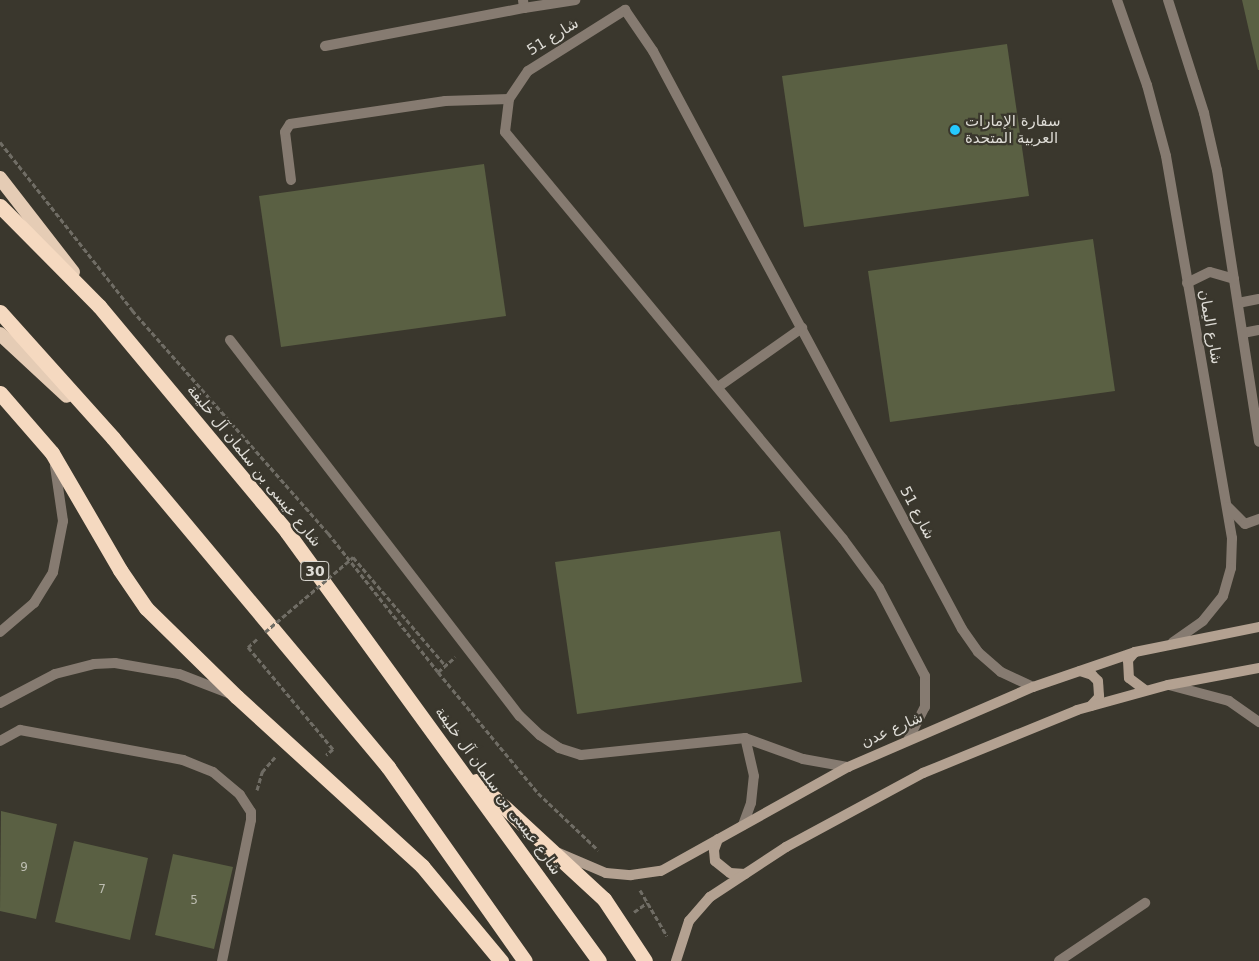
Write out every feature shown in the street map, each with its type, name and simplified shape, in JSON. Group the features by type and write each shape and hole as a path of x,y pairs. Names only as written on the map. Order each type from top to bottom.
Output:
{"highway":[{"path":"0,178 99,306"},
{"name":"شارع عيسى بن سلمان آل خليفة","path":"0,206 99,306 287,532 599,961"},
{"path":"0,312 113,438 388,768 525,961"},
{"path":"0,334 113,438"},
{"path":"0,393 52,453 120,570 146,608 237,697 422,866 501,961"},
{"path":"460,769 555,851 604,899 645,961"}],"main road":[{"name":"شارع عدن","path":"555,851 606,873 631,875 661,871 848,767 909,738 1033,687 1135,652 1174,642 1259,627"},
{"path":"1135,652 1128,660 1129,678 1144,690"},
{"path":"677,957 689,921 697,909 786,847 924,773 1091,706 1144,690 1259,668"},
{"path":"1079,671 1092,675 1098,681 1098,697 1091,706"},
{"path":"718,839 715,861 730,873 745,874"}],"street":[{"path":"326,46 523,4 575,0"},
{"name":"شارع اليمان","path":"1117,0 1147,84 1166,156 1233,551 1223,596 1203,621 1174,642"},
{"name":"شارع اليمان","path":"1168,0 1204,113 1217,170 1259,442"},
{"name":"شارع 51","path":"909,738 924,713 927,685 922,667 864,566 718,387 509,141 504,120 509,99 521,79 536,65 623,5 653,51 962,629 978,652 1001,672 1033,687"},
{"path":"291,180 285,132 290,124 445,101 509,99"},
{"path":"1187,283 1210,272 1234,280"},
{"path":"1238,303 1259,299"},
{"path":"718,387 802,328"},
{"path":"1242,332 1259,330"},
{"path":"230,340 520,716 540,736 559,748 581,755 745,738 803,760 848,767"},
{"path":"0,632 34,603 46,587 56,562 63,521 61,490 52,453"},
{"path":"1225,499 1241,522 1250,525 1259,519"},
{"path":"0,704 55,674 94,664 114,663 179,674 237,697"},
{"path":"1168,685 1229,701 1259,722"},
{"path":"0,741 20,730 183,760 213,772 240,795 250,812 222,961"},
{"path":"743,825 750,804 754,776 745,738"},
{"path":"1059,961 1145,904"}],"path":[{"path":"0,142 132,310 328,532 438,672 538,793 604,855"},
{"path":"265,632 353,557 445,665 438,672"},
{"path":"248,647 333,749"},
{"path":"250,812 262,772 272,758 282,753"},
{"path":"631,875 677,957"}],"building":[{"path":"1242,0 1259,0 1259,70 1258,70"},
{"path":"1007,44 1029,196 804,227 782,76"},
{"path":"484,164 506,316 281,347 259,196"},
{"path":"1093,239 1115,391 890,422 868,271"},
{"path":"780,531 802,682 577,714 555,562"},
{"path":"1,811 57,824 36,919 0,911"},
{"path":"74,841 148,858 130,940 55,922"},
{"path":"173,854 233,867 214,949 155,935"}],"place":[{"name":"سفارة الإمارات العربية المتحدة","path":"955,130"}]}
